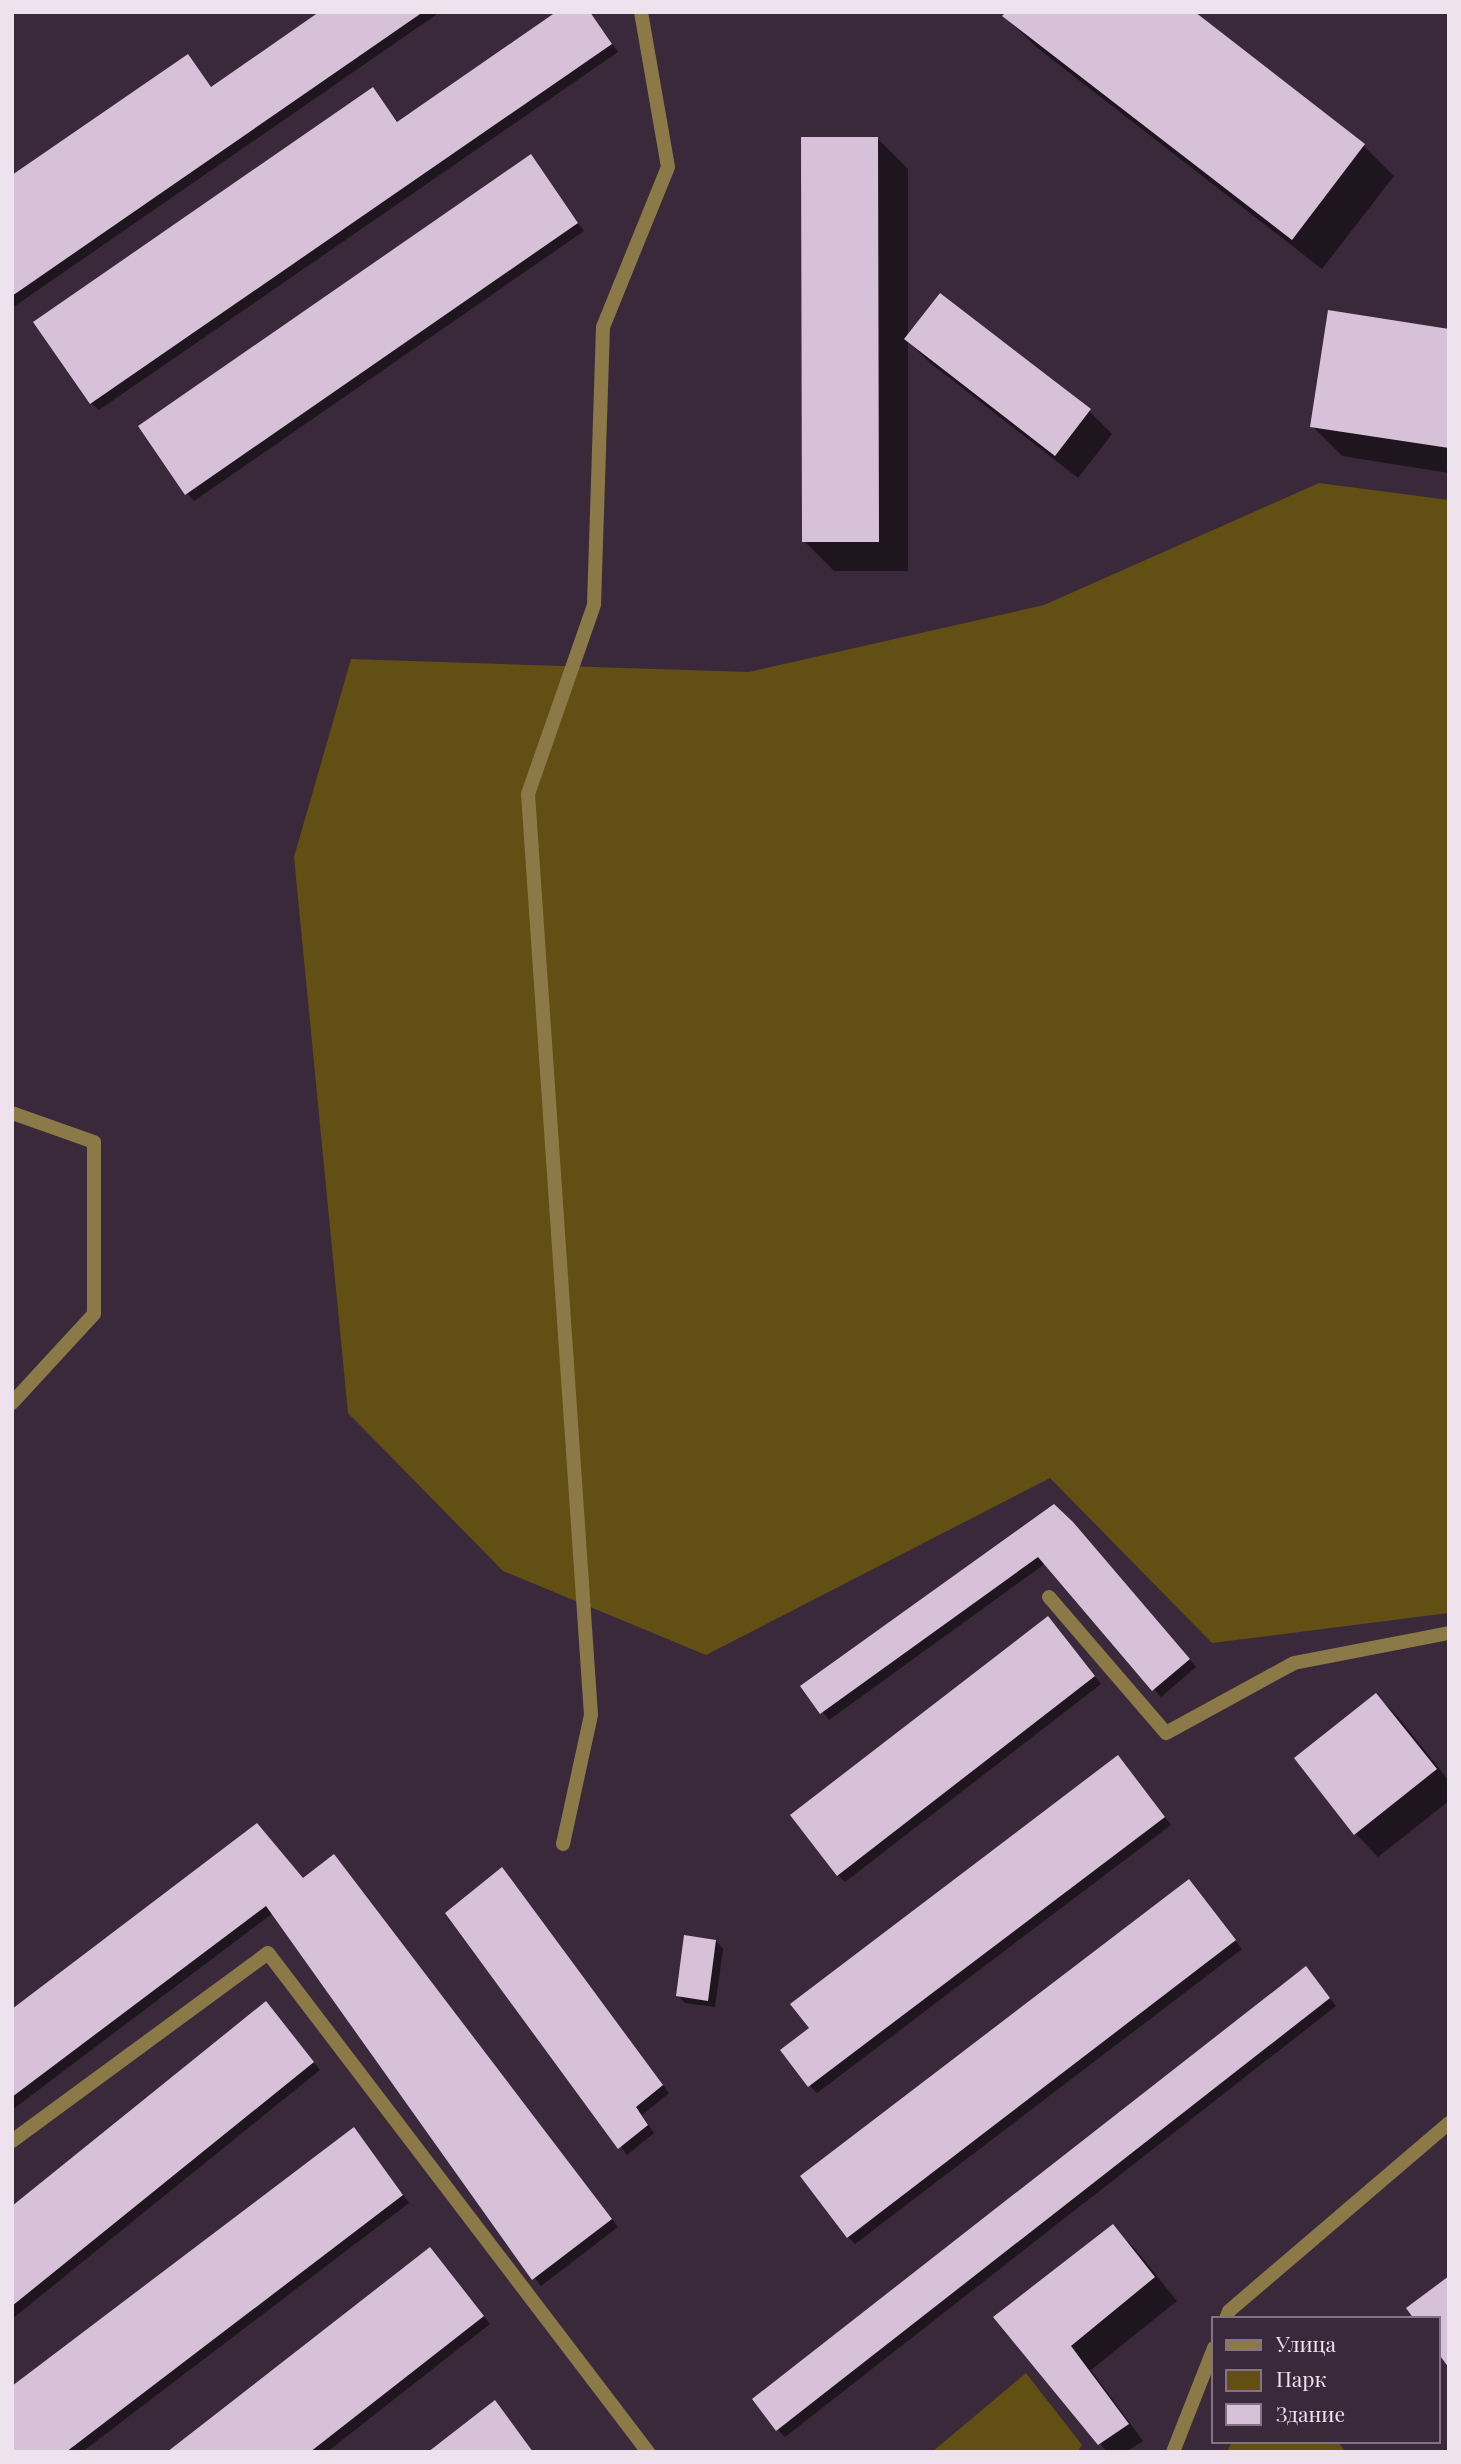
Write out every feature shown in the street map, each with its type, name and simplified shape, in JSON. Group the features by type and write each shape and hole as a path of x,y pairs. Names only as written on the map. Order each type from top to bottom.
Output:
{"street":[{"path":"564,1844 591,1714 528,794 594,605 603,327 668,167 641,12"},
{"path":"12,1113 94,1142 94,1314 12,1403"},
{"path":"1049,1597 1166,1733 1294,1663 1449,1633"},
{"path":"12,2141 268,1953 648,2452"},
{"path":"1227,2317 1229,2311 1449,2123"},
{"path":"1173,2452 1212,2353"}],"green space":[{"path":"1319,483 1449,500 1449,1613 1212,1643 1050,1478 706,1655 503,1571 348,1413 294,857 351,659 749,672 1044,605"},
{"path":"1026,2373 1082,2445 1077,2452 932,2452"},
{"path":"1231,2443 1339,2443 1346,2452 1227,2452"}],"building":[{"path":"319,12 423,12 12,296 12,175 188,54 211,87"},
{"path":"556,12 590,12 612,44 90,404 33,322 373,87 397,122"},
{"path":"1006,12 1195,12 1365,144 1292,240 1002,16"},
{"path":"801,137 878,137 879,542 802,542"},
{"path":"531,154 578,223 185,495 138,426"},
{"path":"940,293 1091,409 1055,456 904,339"},
{"path":"1328,310 1449,329 1449,448 1310,427"},
{"path":"1054,1504 1073,1522 1190,1659 1152,1691 1038,1557 820,1714 800,1686"},
{"path":"1048,1616 1095,1676 837,1876 790,1815"},
{"path":"1376,1693 1437,1769 1354,1835 1294,1758"},
{"path":"1118,1755 1165,1817 808,2087 780,2050 809,2028 790,2004"},
{"path":"257,1823 303,1878 334,1854 612,2219 532,2280 266,1906 12,2097 12,2009"},
{"path":"502,1867 663,2085 636,2107 648,2125 618,2149 445,1913"},
{"path":"1189,1879 1236,1940 847,2238 800,2176"},
{"path":"684,1935 716,1940 708,2001 676,1996"},
{"path":"1306,1966 1330,1998 776,2431 752,2399"},
{"path":"266,2001 314,2062 12,2306 12,2206"},
{"path":"354,2127 403,2195 66,2452 12,2452 12,2386"},
{"path":"1113,2224 1155,2277 1071,2346 1129,2424 1098,2445 993,2317"},
{"path":"430,2247 484,2316 310,2452 167,2452"},
{"path":"1449,2276 1449,2368 1440,2356 1440,2317 1413,2317 1406,2308"},
{"path":"495,2400 533,2452 428,2452"}]}
